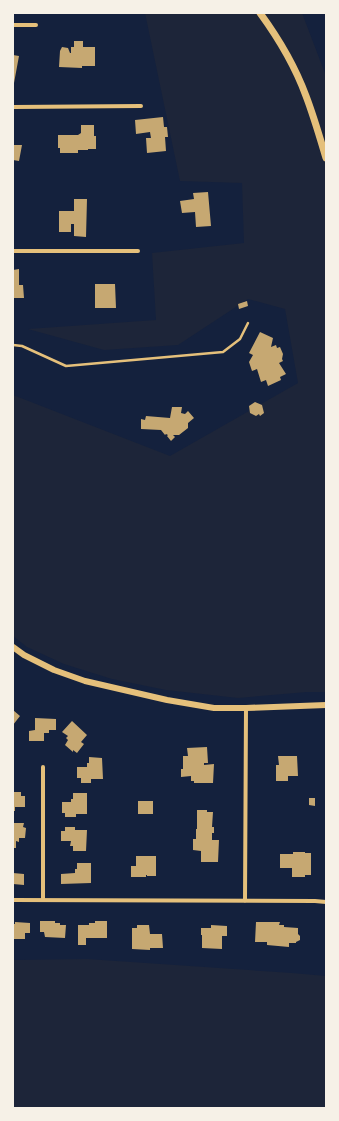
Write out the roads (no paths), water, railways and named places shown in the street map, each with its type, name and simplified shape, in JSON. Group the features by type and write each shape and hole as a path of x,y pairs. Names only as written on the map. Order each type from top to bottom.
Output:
{"main road":[{"path":"260,13 272,29 296,72 306,96 326,158"}],"street":[{"path":"13,25 36,25"},
{"path":"13,106 141,106"},
{"path":"13,251 138,251"},
{"path":"13,647 24,655 54,670 85,681 198,706 214,708 246,708 326,705"},
{"path":"245,901 246,708"},
{"path":"43,767 43,900"},
{"path":"13,900 326,902"}],"lane":[{"path":"13,345 22,346 66,366 223,352 240,339 248,323"}]}
